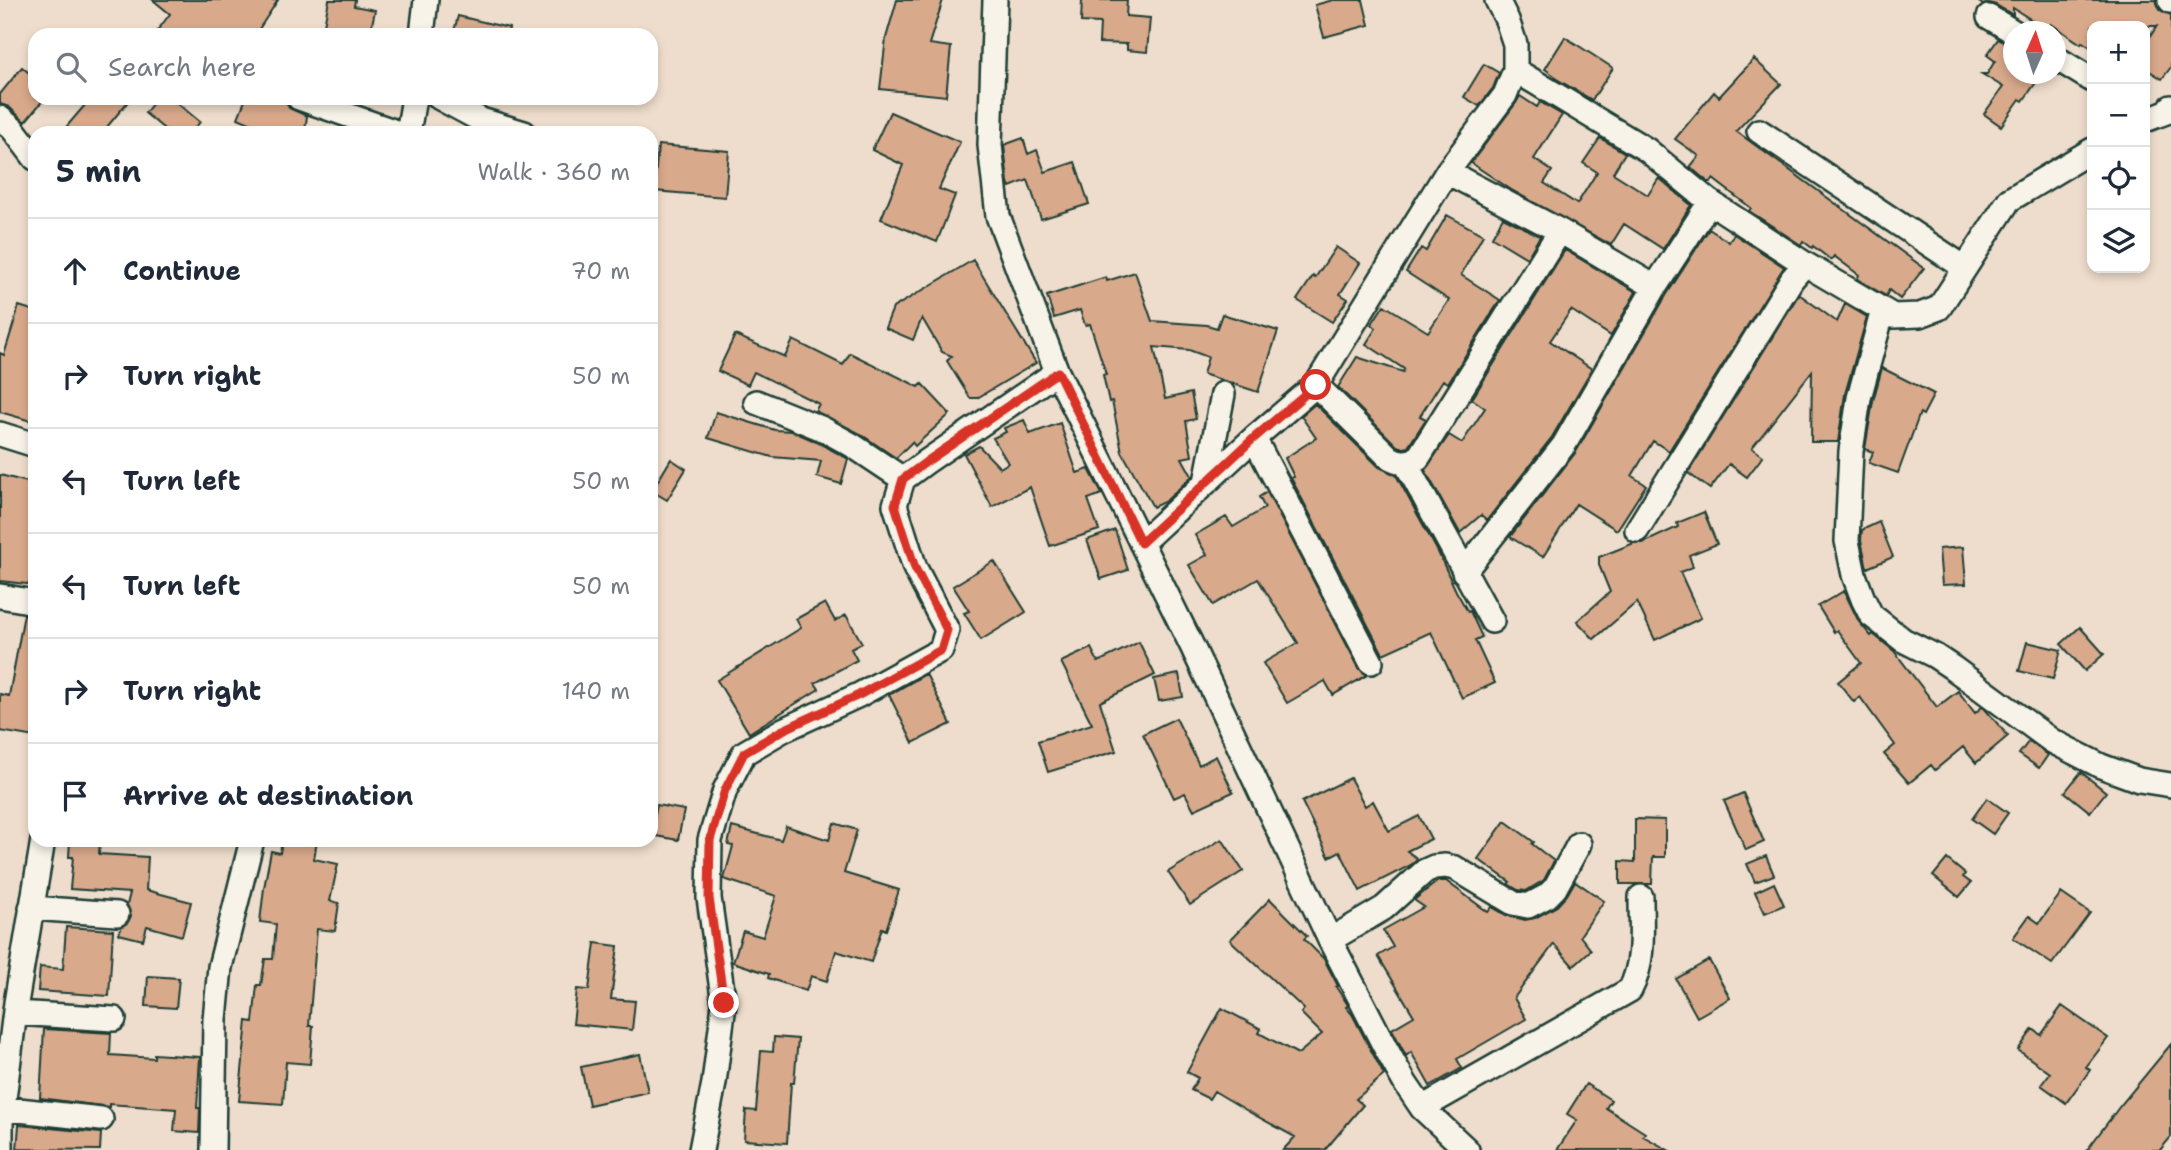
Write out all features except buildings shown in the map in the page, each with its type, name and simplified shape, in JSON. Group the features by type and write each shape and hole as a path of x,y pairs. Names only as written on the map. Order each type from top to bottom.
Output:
{"street":[{"path":"423,28 426,0"},
{"path":"995,0 990,145 998,216 1058,372 1330,940 1385,1047 1422,1108 1467,1150"},
{"path":"1141,543 1254,438 1316,385 1447,172 1505,95 1516,70 1514,44 1507,20 1497,0"},
{"path":"1989,17 2003,25"},
{"path":"2066,64 2087,77"},
{"path":"1516,70 1647,150 1710,202 1804,264 1893,316 1920,315 1939,308 2009,200 2087,153"},
{"path":"319,105 379,126"},
{"path":"409,126 413,105"},
{"path":"453,105 481,120 501,126"},
{"path":"0,118 13,129 28,149"},
{"path":"1759,131 1965,268"},
{"path":"1447,172 1560,231 1655,287"},
{"path":"1464,572 1564,445 1655,287 1710,202"},
{"path":"1316,385 1389,457 1405,463 1418,458 1560,231"},
{"path":"1637,530 1785,290 1804,264"},
{"path":"1883,310 1859,398 1851,451 1847,541 1854,575 1871,615 1903,640 1944,662 2052,741 2101,766 2139,780 2171,785"},
{"path":"701,1150 714,1083 724,1003 709,898 710,840 725,790 744,753 783,730 859,695 941,650 947,630 915,568 895,505 903,479 1058,372"},
{"path":"1206,482 1223,394"},
{"path":"756,402 824,429 903,479"},
{"path":"0,434 28,443"},
{"path":"1254,438 1370,662"},
{"path":"1405,463 1492,621"},
{"path":"0,596 28,601"},
{"path":"1330,940 1384,908 1425,871 1434,867 1455,868 1513,903 1528,906 1547,896 1555,888 1579,844"},
{"path":"1,1150 1,1108 15,1013 10,965 31,908 42,847"},
{"path":"213,1150 215,1019 220,967 250,847"},
{"path":"1422,1108 1630,990 1637,977 1640,959 1641,897"},
{"path":"31,908 117,914"},
{"path":"15,1013 114,1018"},
{"path":"1,1108 101,1119"}],"route":[{"path":"724,1003 709,898 710,840 725,790 744,753 783,730 859,695 941,650 947,630 915,568 895,505 903,479 1058,372 1141,543 1254,438 1316,385"}]}
